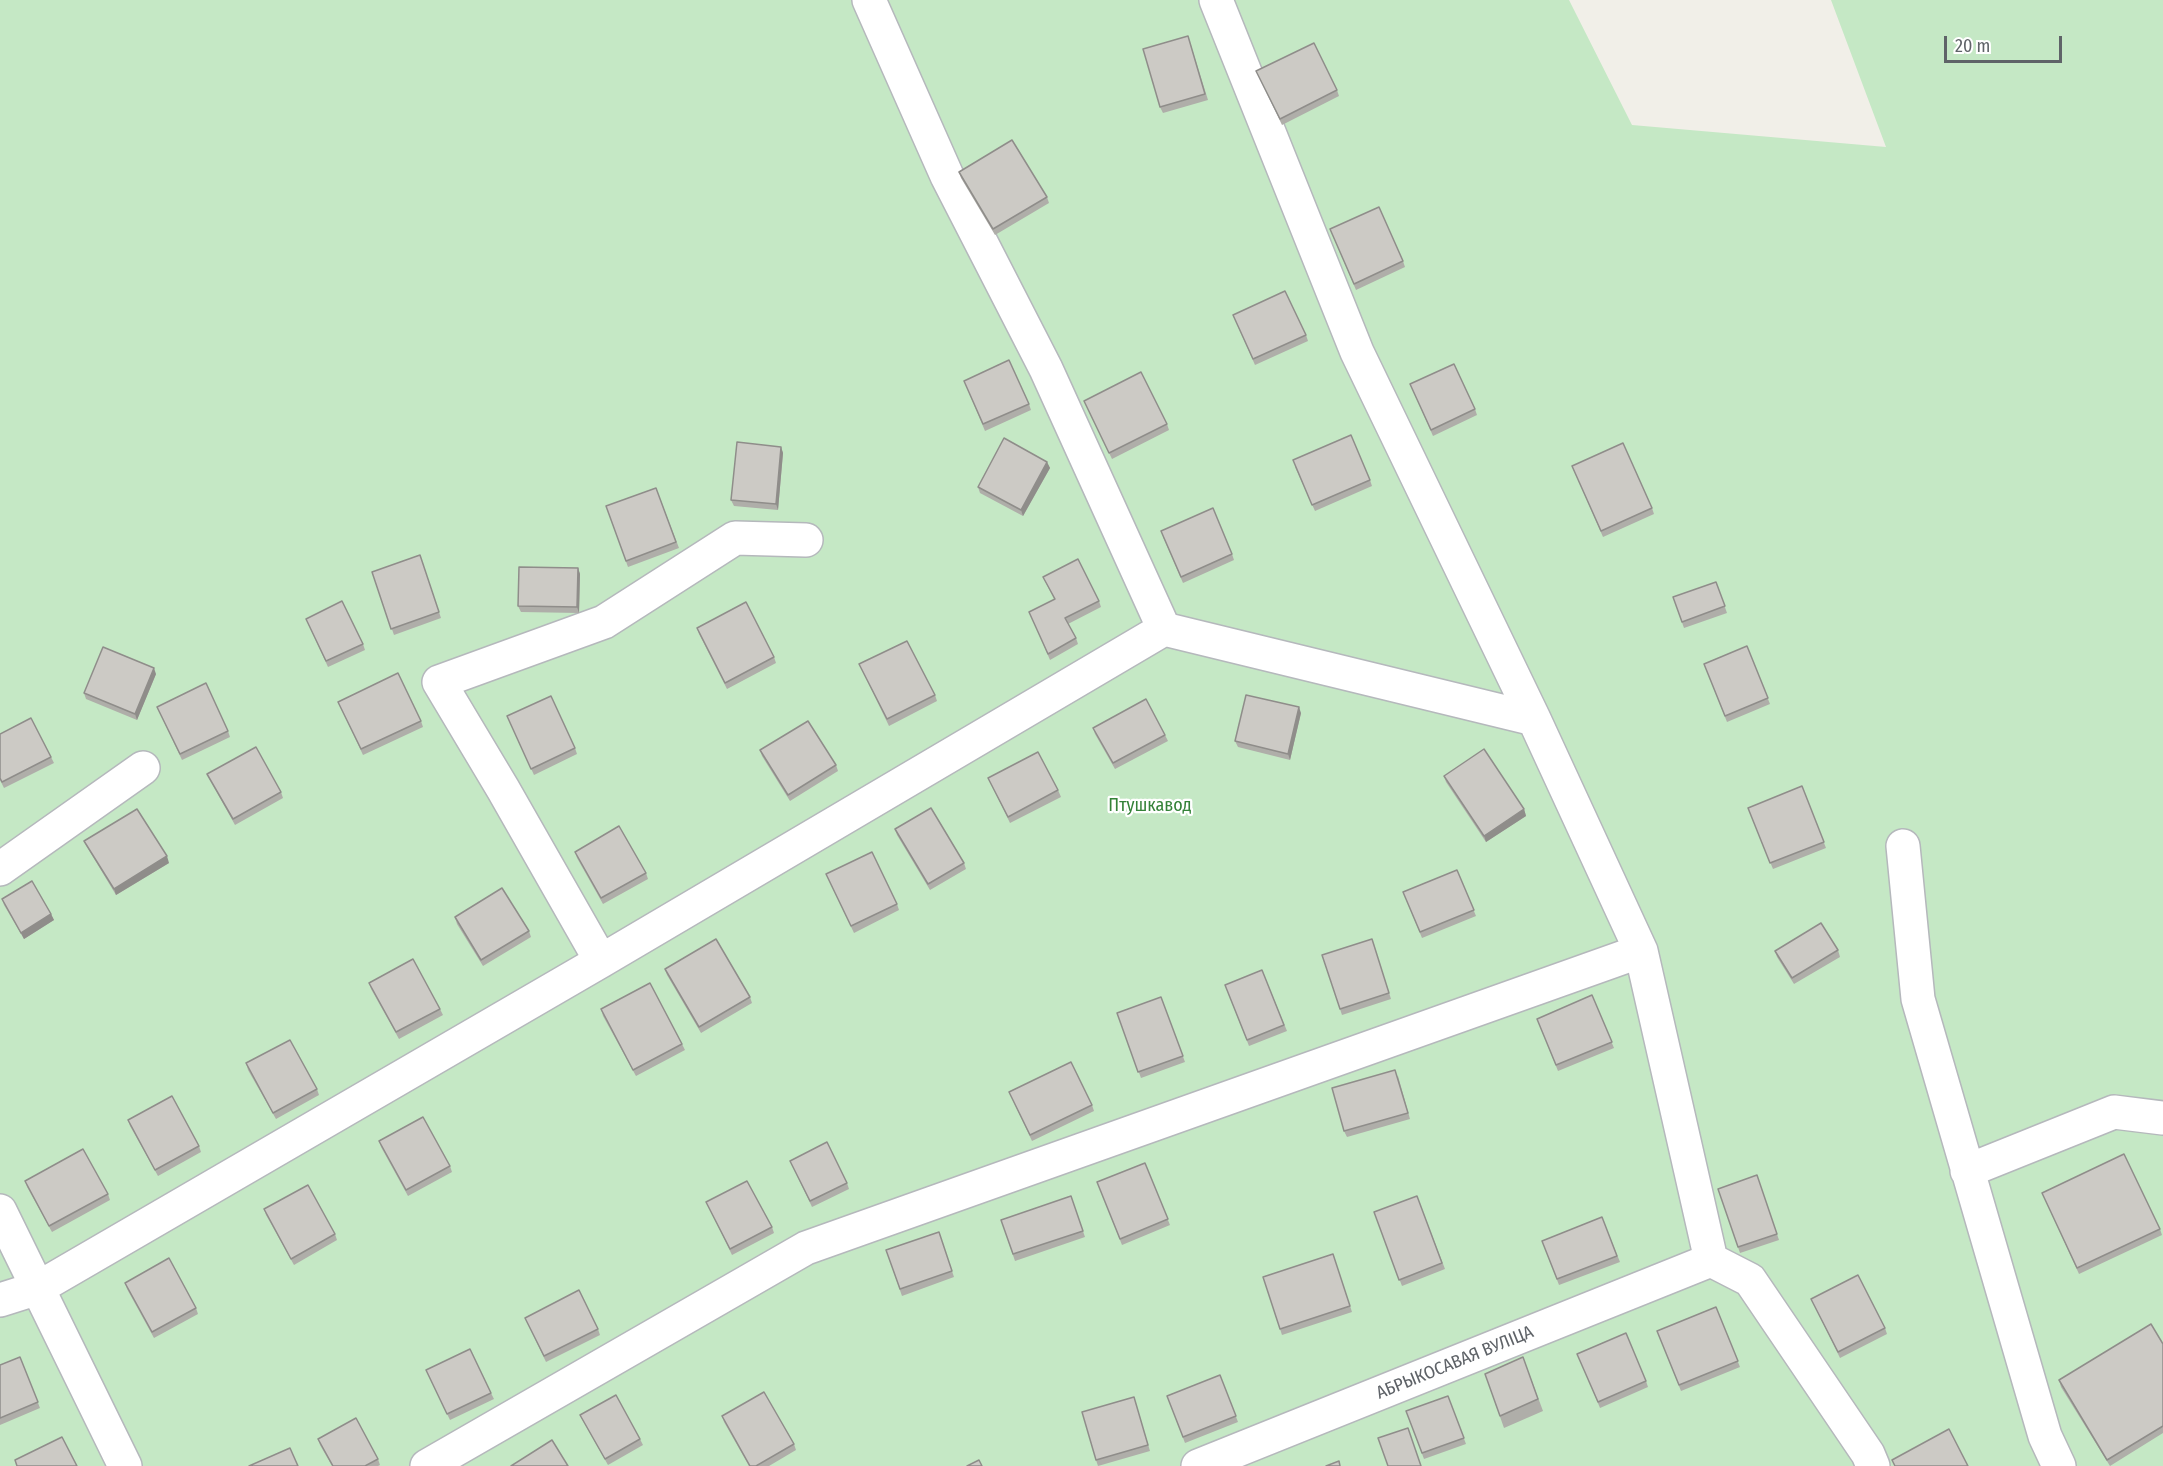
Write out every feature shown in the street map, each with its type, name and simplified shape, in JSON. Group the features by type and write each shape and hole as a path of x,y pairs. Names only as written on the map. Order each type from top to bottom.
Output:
{"street":[{"path":"869,0 947,176 1046,369 1164,629"},
{"path":"1216,0 1357,352 1534,719 1641,951 1712,1260 1750,1281 1868,1454 1873,1466"},
{"path":"601,961 503,789 438,682 604,622 735,538 807,540"},
{"path":"0,1300 38,1288 601,961 1164,629 1534,719"},
{"path":"0,869 142,768"},
{"path":"1903,846 1918,999 2045,1436 2059,1466"},
{"path":"427,1466 806,1248 1641,951"},
{"path":"1967,1171 2114,1112 2163,1119"},
{"path":"0,1211 125,1466"},
{"name":"АБРЫКОСАВАЯ ВУЛІЦА","path":"1198,1466 1712,1260"}],"green space":[{"name":"Птушкавод","path":"0,0 1569,0 1632,125 1886,147 1831,0 2163,0 2163,1466 0,1466"}],"building":[{"path":"1188,36 1205,94 1160,107 1143,49"},
{"path":"1314,43 1337,90 1280,119 1256,71"},
{"path":"1012,140 1047,197 993,229 959,172"},
{"path":"1379,207 1403,261 1354,284 1330,229"},
{"path":"1285,291 1306,335 1253,359 1233,315"},
{"path":"1009,360 1029,404 983,424 964,381"},
{"path":"1454,364 1475,409 1431,430 1410,384"},
{"path":"1141,372 1167,424 1109,453 1084,401"},
{"path":"1351,435 1370,480 1312,505 1293,460"},
{"path":"1004,438 1047,462 1021,510 978,487"},
{"path":"737,442 781,447 776,504 731,500"},
{"path":"1623,443 1652,508 1601,531 1572,466"},
{"path":"656,488 676,542 626,561 606,506"},
{"path":"1213,508 1232,554 1181,577 1161,531"},
{"path":"420,555 439,612 391,629 372,572"},
{"path":"1078,559 1099,601 1065,618 1076,638 1048,654 1029,612 1055,599 1043,577"},
{"path":"519,567 578,568 577,607 518,606"},
{"path":"1716,582 1725,606 1682,622 1673,597"},
{"path":"342,601 363,644 326,661 306,619"},
{"path":"746,602 774,657 725,683 697,628"},
{"path":"907,641 935,695 887,719 859,664"},
{"path":"1747,646 1768,698 1725,716 1704,664"},
{"path":"103,647 154,668 135,714 84,693"},
{"path":"398,673 421,721 361,749 338,702"},
{"path":"206,683 228,731 180,754 157,707"},
{"path":"1246,695 1299,707 1288,754 1235,741"},
{"path":"551,696 575,748 531,769 507,716"},
{"path":"1146,699 1165,735 1113,763 1093,728"},
{"path":"31,718 51,757 2,782 0,778 0,734"},
{"path":"808,721 836,765 788,795 760,750"},
{"path":"256,747 281,792 233,819 207,774"},
{"path":"1484,749 1524,809 1484,836 1444,776"},
{"path":"1038,752 1058,790 1008,817 988,778"},
{"path":"1802,786 1824,842 1770,863 1748,808"},
{"path":"931,808 964,863 928,884 895,829"},
{"path":"137,809 167,856 114,889 84,841"},
{"path":"619,826 646,873 601,898 575,852"},
{"path":"872,852 897,904 851,926 826,874"},
{"path":"1457,870 1474,910 1420,932 1403,892"},
{"path":"32,881 51,914 21,933 2,899"},
{"path":"502,888 529,931 481,960 455,917"},
{"path":"1821,923 1838,950 1792,978 1775,951"},
{"path":"716,939 750,997 699,1027 665,969"},
{"path":"1372,939 1389,993 1340,1009 1322,955"},
{"path":"413,959 440,1009 396,1032 369,983"},
{"path":"1262,970 1284,1025 1247,1040 1225,985"},
{"path":"650,983 682,1044 633,1070 601,1009"},
{"path":"1592,995 1612,1042 1556,1065 1537,1019"},
{"path":"1161,997 1183,1056 1138,1072 1117,1013"},
{"path":"290,1040 317,1089 273,1113 246,1063"},
{"path":"1071,1062 1092,1105 1030,1135 1009,1092"},
{"path":"1395,1070 1408,1113 1344,1131 1332,1088"},
{"path":"172,1096 199,1146 155,1170 128,1120"},
{"path":"423,1117 450,1166 406,1190 379,1141"},
{"path":"827,1142 847,1183 810,1201 790,1161"},
{"path":"83,1149 108,1194 49,1226 25,1181"},
{"path":"2124,1154 2160,1229 2077,1268 2042,1193"},
{"path":"1145,1163 1168,1219 1120,1239 1097,1182"},
{"path":"1757,1175 1777,1234 1738,1247 1718,1189"},
{"path":"747,1181 772,1227 730,1249 706,1202"},
{"path":"308,1185 335,1234 291,1259 264,1209"},
{"path":"1071,1196 1083,1231 1013,1254 1001,1220"},
{"path":"1417,1196 1442,1263 1399,1280 1374,1212"},
{"path":"1602,1217 1617,1256 1557,1279 1542,1241"},
{"path":"939,1232 952,1271 900,1289 886,1250"},
{"path":"1333,1254 1350,1306 1280,1329 1263,1277"},
{"path":"169,1258 196,1308 152,1332 125,1283"},
{"path":"1858,1275 1885,1328 1838,1352 1811,1299"},
{"path":"579,1290 598,1329 544,1356 525,1318"},
{"path":"1716,1307 1738,1361 1679,1385 1657,1331"},
{"path":"2151,1324 2163,1344 2163,1426 2107,1460 2059,1380"},
{"path":"1626,1333 1646,1381 1598,1402 1577,1354"},
{"path":"470,1349 491,1393 447,1414 426,1370"},
{"path":"20,1357 38,1402 0,1418 0,1365"},
{"path":"1523,1357 1538,1399 1500,1416 1485,1374"},
{"path":"1220,1375 1236,1416 1183,1437 1167,1396"},
{"path":"764,1392 794,1444 756,1466 750,1466 722,1416"},
{"path":"616,1395 640,1439 605,1459 580,1415"},
{"path":"1448,1396 1464,1438 1422,1453 1406,1411"},
{"path":"1134,1397 1148,1445 1096,1460 1082,1412"},
{"path":"356,1418 378,1459 365,1466 333,1466 318,1439"},
{"path":"1408,1428 1421,1466 1388,1466 1378,1438"},
{"path":"1949,1429 1968,1466 1895,1466 1892,1460"},
{"path":"62,1437 77,1466 17,1466 15,1460"},
{"path":"552,1440 568,1466 511,1466"},
{"path":"290,1448 298,1466 249,1466"},
{"path":"979,1460 982,1466 967,1466"},
{"path":"1339,1461 1340,1466 1326,1466"}]}
